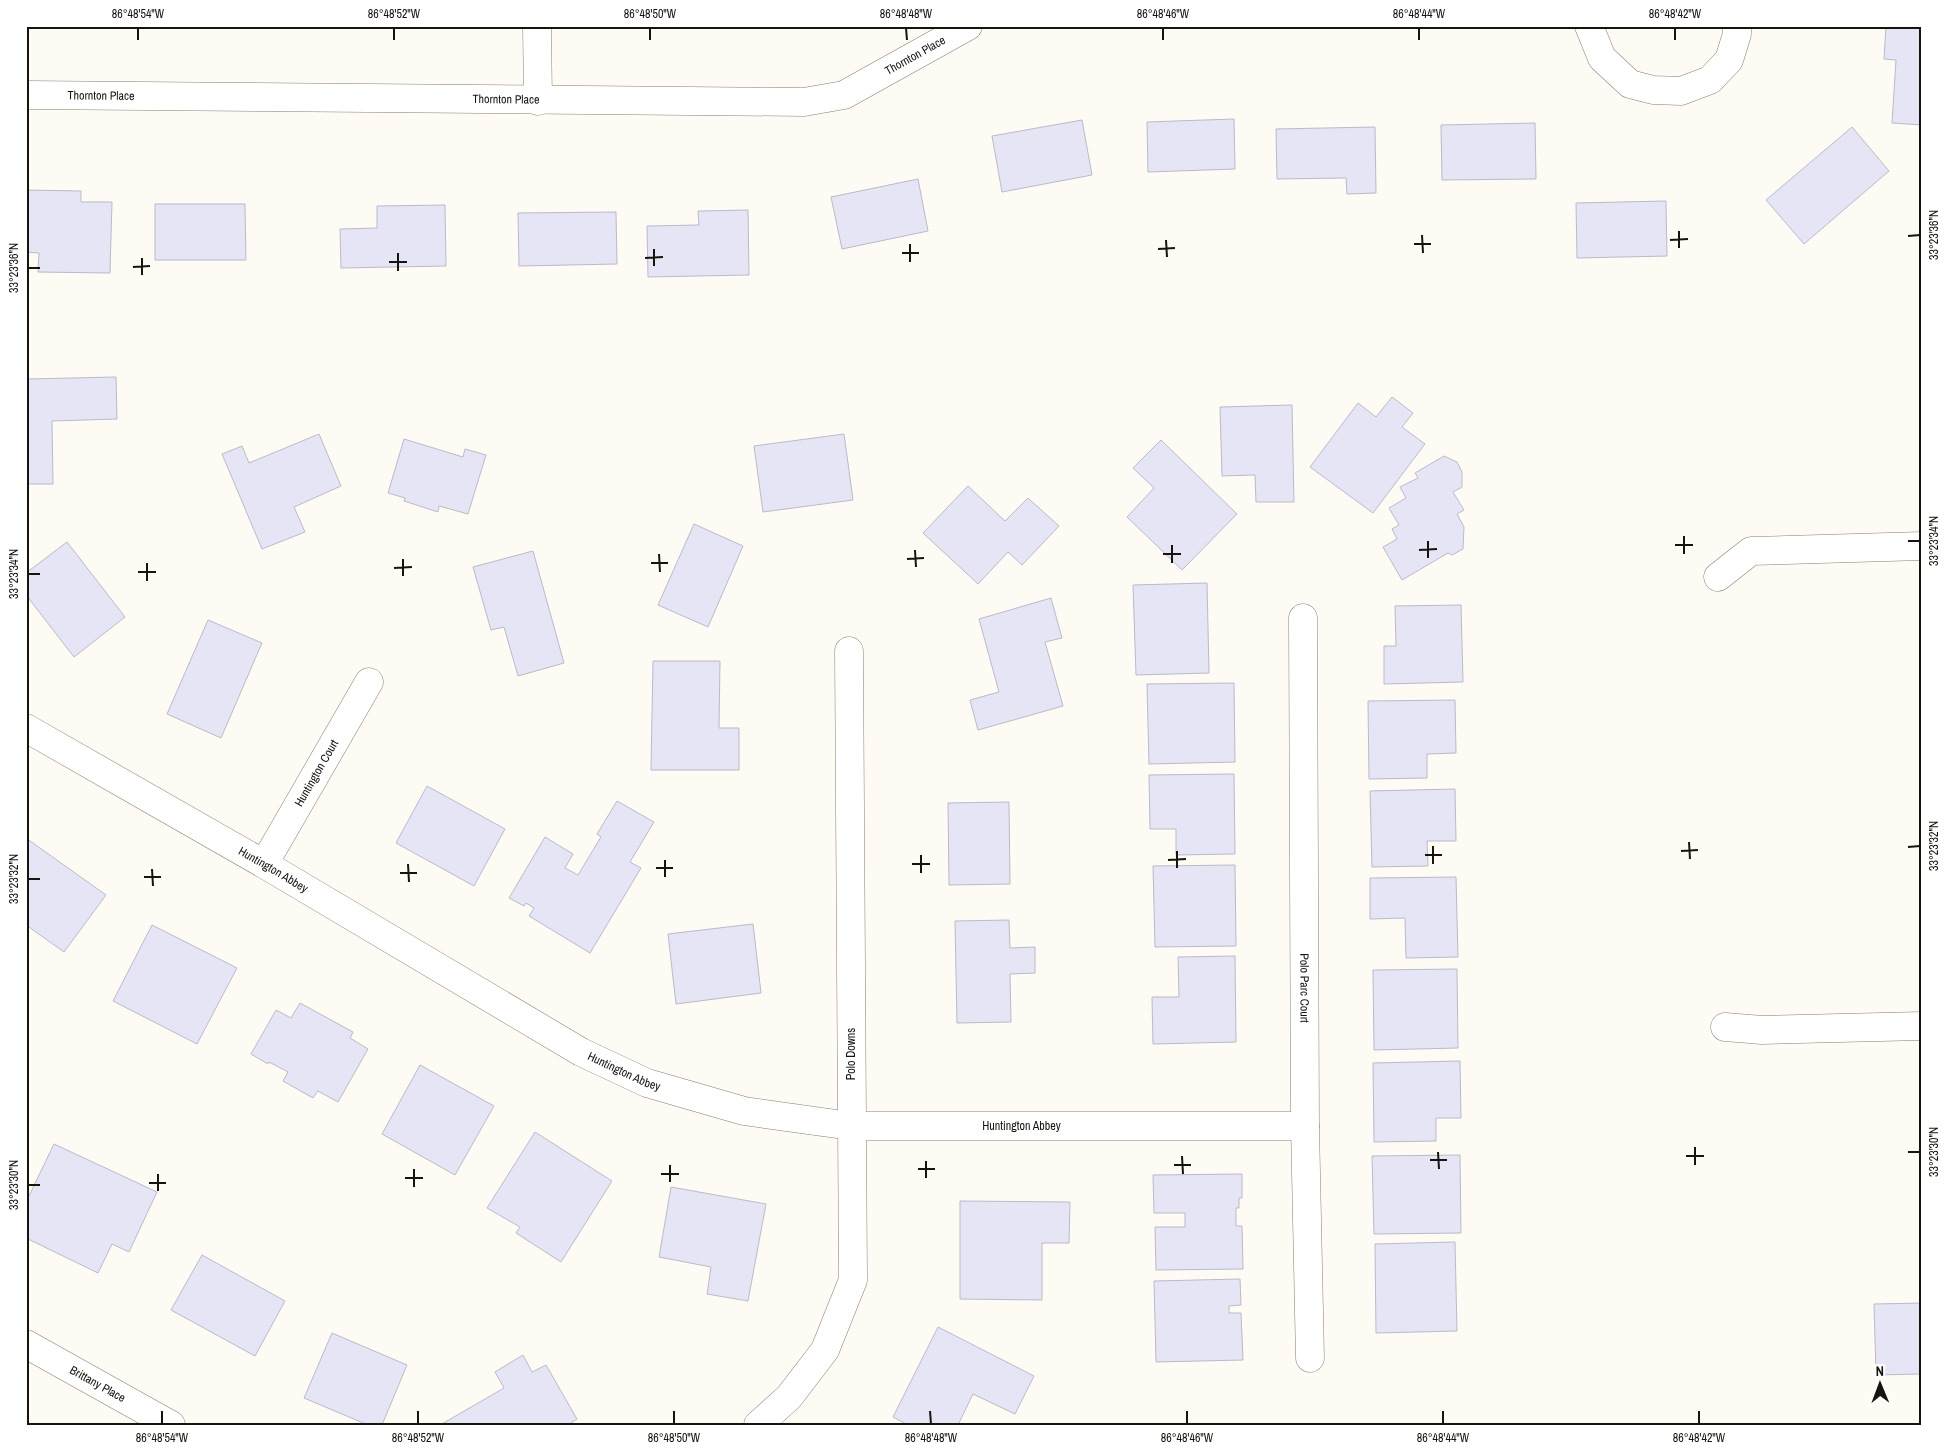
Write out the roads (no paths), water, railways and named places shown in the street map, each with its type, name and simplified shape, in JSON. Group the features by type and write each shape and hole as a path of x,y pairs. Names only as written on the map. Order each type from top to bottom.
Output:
{"street":[{"path":"537,26 538,101"},
{"name":"Thornton Place","path":"26,95 804,102 844,95 968,26"},
{"path":"1590,26 1602,58 1630,84 1653,90 1681,91 1710,80 1729,60 1737,34 1737,26"},
{"path":"1718,577 1752,552 1922,546"},
{"name":"Polo Parc Court","path":"1303,618 1305,1126 1310,1358"},
{"name":"Polo Downs","path":"758,1425 789,1398 825,1350 853,1280 849,651"},
{"name":"Huntington Court","path":"264,864 368,682"},
{"name":"Huntington Abbey","path":"26,728 264,864 581,1052 647,1083 744,1111 851,1126 1305,1126"},
{"path":"1725,1027 1762,1030 1922,1026"},
{"name":"Brittany Place","path":"26,1344 171,1425"}]}
